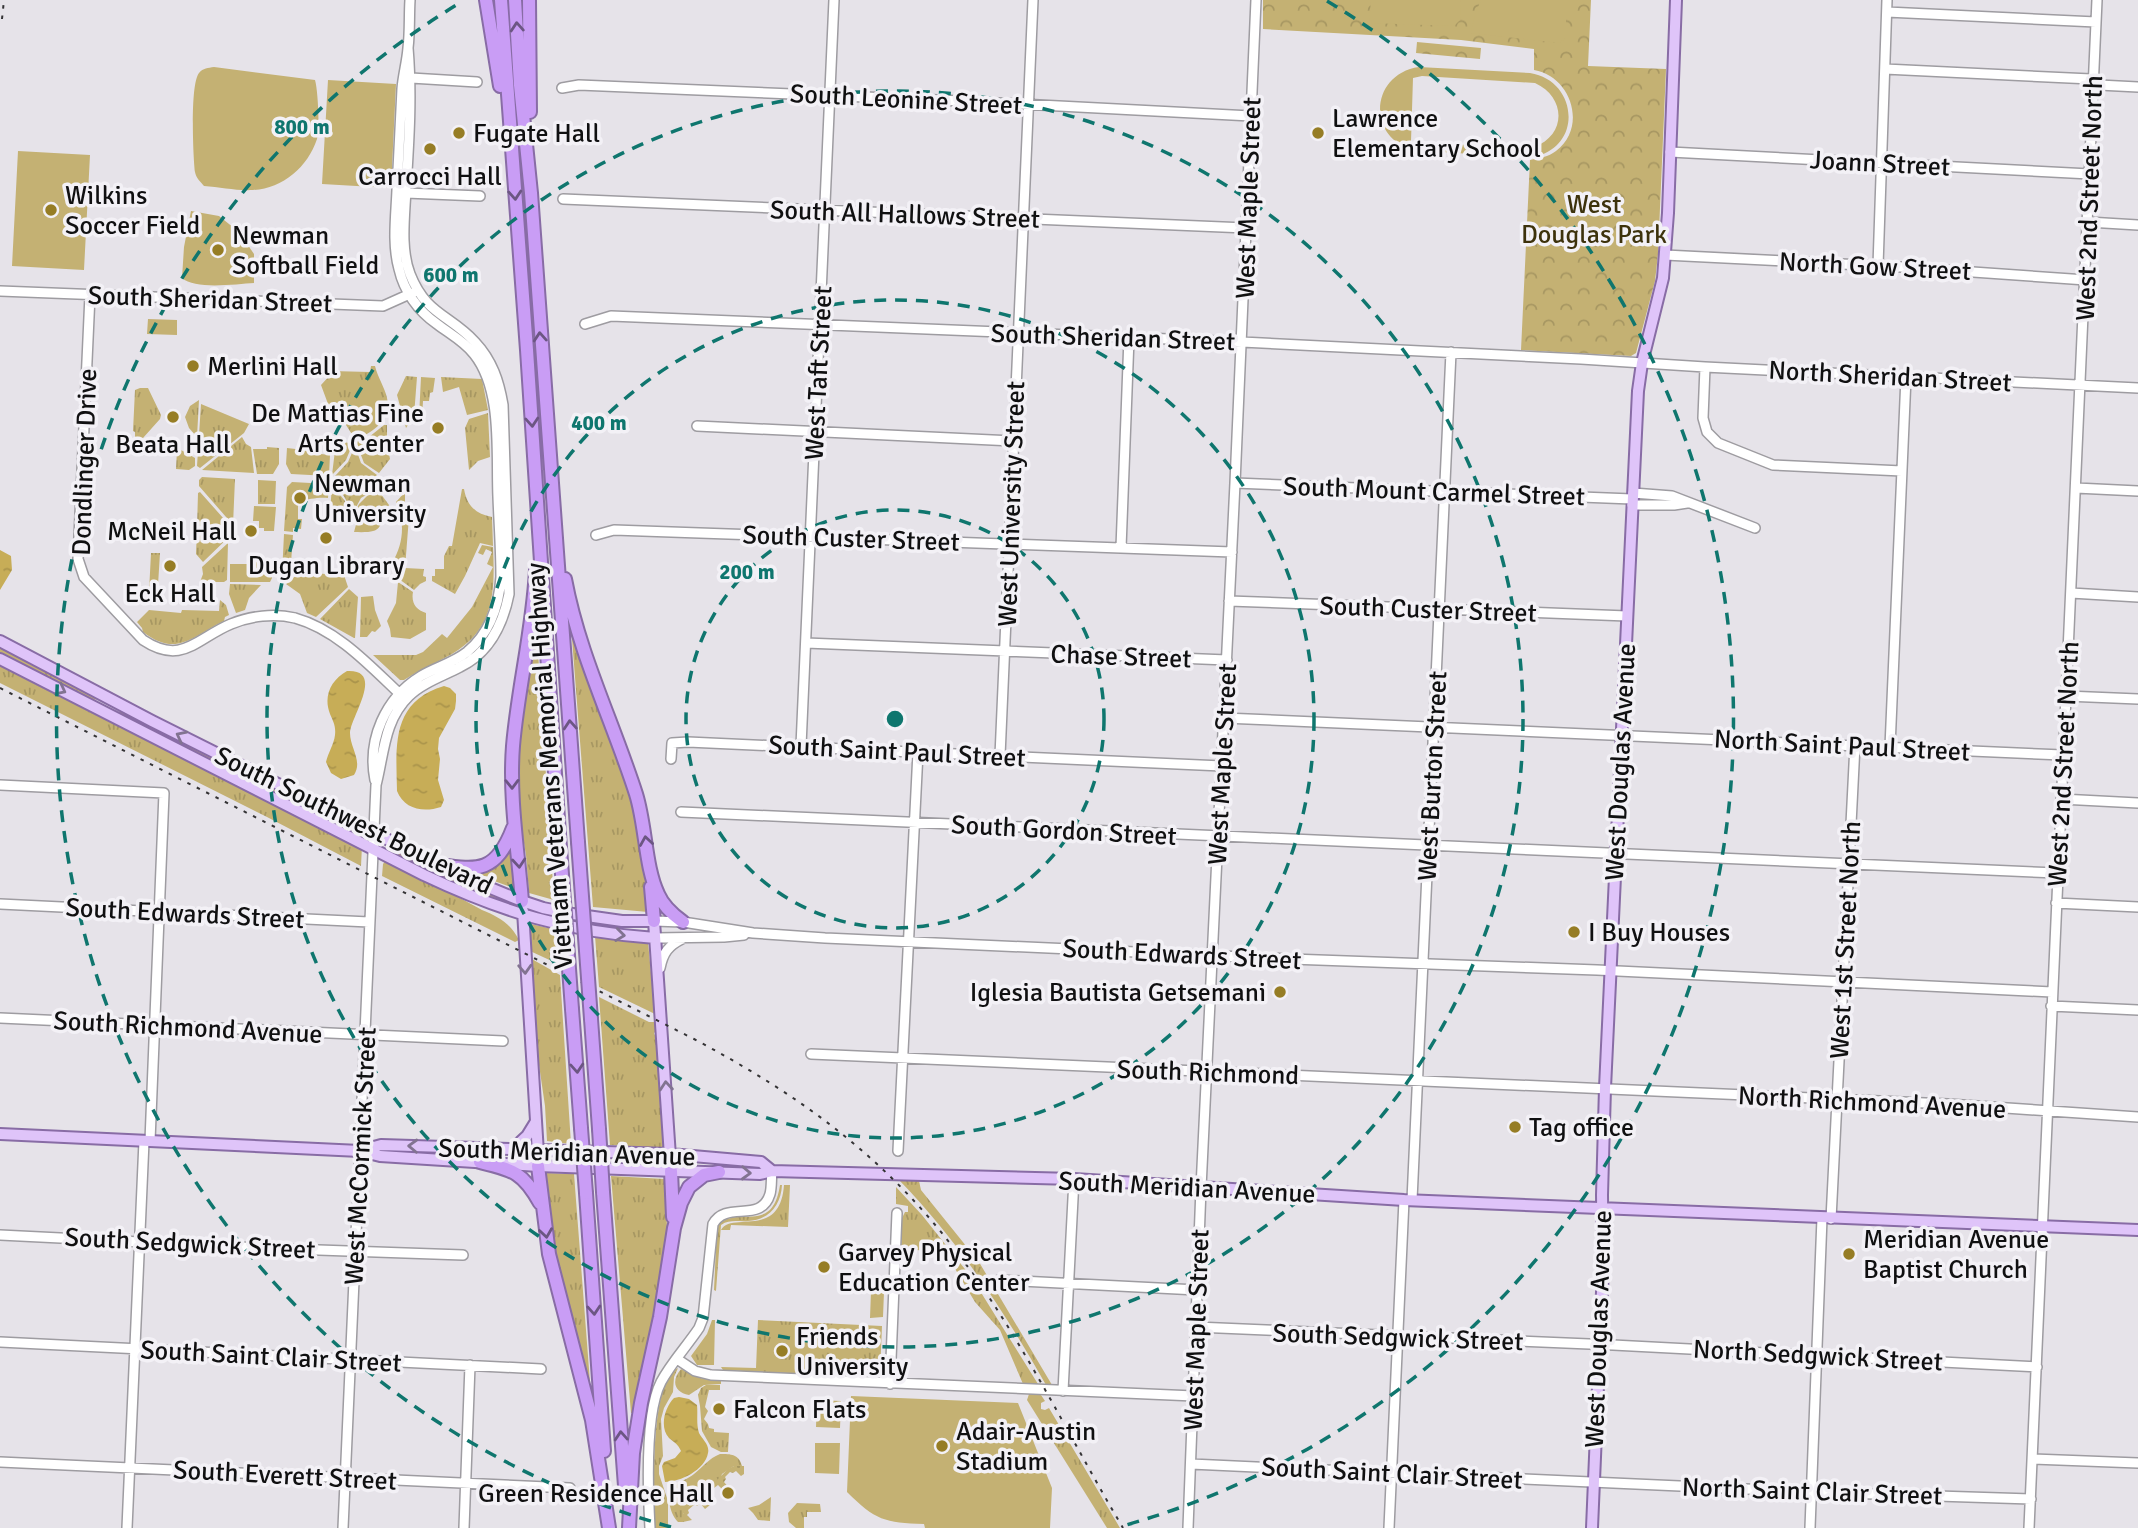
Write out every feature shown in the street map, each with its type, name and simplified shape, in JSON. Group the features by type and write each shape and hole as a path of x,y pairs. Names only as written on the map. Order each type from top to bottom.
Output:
{"highway":[{"path":"486,0 500,91 510,127"},
{"name":"Vietnam Veterans Memorial Highway","path":"500,0 610,1528"},
{"name":"Vietnam Veterans Memorial Highway","path":"515,0 629,1528"},
{"path":"529,0 531,193"},
{"path":"552,503 573,619 636,795 645,832 654,921"},
{"path":"522,901 512,777 513,745 532,619 539,521"},
{"path":"433,864 474,869 484,866 500,855 515,824"},
{"path":"650,868 659,896 671,913 683,922"},
{"path":"480,1162 510,1169 523,1178 542,1208"},
{"path":"538,1166 549,1254 592,1420 610,1528"},
{"path":"671,1171 674,1228"},
{"path":"629,1528 633,1453 660,1317 674,1228 689,1187 704,1175 719,1172"}],"main road":[{"name":"West Douglas Avenue","path":"1592,1528 1603,1268 1605,1088 1632,499 1638,391 1642,363 1663,278 1676,0"},
{"name":"South Southwest Boulevard","path":"0,641 433,864 522,901 573,914 654,921"},
{"name":"South Southwest Boulevard","path":"0,659 449,887 523,916 557,925 654,938"},
{"path":"522,901 538,1166"},
{"path":"654,921 671,1171"},
{"path":"513,1149 527,1136 536,1121"},
{"name":"South Meridian Avenue","path":"0,1134 360,1151 380,1156 538,1166 760,1174 772,1171 1074,1179 1408,1200 2138,1230"},
{"name":"South Meridian Avenue","path":"360,1151 381,1145 670,1154 761,1161 772,1171"}],"street":[{"name":"West McCormick Street","path":"343,1528 376,785 385,737 402,696 463,666 477,655 497,630 505,613 509,594 503,405 494,367 474,340 413,292 398,269 396,238 402,86 408,48 410,0"},
{"name":"West Taft Street","path":"801,746 834,0"},
{"name":"West University Street","path":"1000,756 1033,0"},
{"name":"West Maple Street","path":"1188,1528 1201,1188 1236,483 1256,0"},
{"path":"1878,266 1888,0"},
{"name":"West 2nd Street North","path":"2029,1528 2097,0"},
{"path":"1887,12 2096,22"},
{"name":"West McCormick Street","path":"408,48 411,78 405,254 413,292"},
{"path":"1885,69 2091,79 2099,85 2138,87"},
{"path":"411,78 477,82"},
{"name":"South Leonine Street","path":"562,88 579,85 830,95 1251,116"},
{"name":"Joann Street","path":"1670,152 2090,174"},
{"path":"406,193 480,196"},
{"name":"South All Hallows Street","path":"563,199 1246,228"},
{"path":"2088,222 2138,225"},
{"name":"North Gow Street","path":"1665,255 2086,280"},
{"name":"South Sheridan Street","path":"0,291 383,306 413,292"},
{"name":"Dondlinger Drive","path":"90,295 78,559 85,578 143,640 151,645 162,649 184,649 243,620 269,616 294,618 336,638 402,696"},
{"name":"South Sheridan Street","path":"585,324 611,316 1242,342 1642,363"},
{"path":"1121,548 1129,338"},
{"name":"West Burton Street","path":"1389,1528 1397,1336 1417,1081 1451,352"},
{"name":"North Sheridan Street","path":"1642,363 2138,388"},
{"path":"1705,368 1704,425 1712,439 1723,446 1773,465 1902,471"},
{"path":"1890,747 1906,377"},
{"path":"697,426 1013,441"},
{"name":"South Mount Carmel Street","path":"1236,483 1632,499 1674,505 1687,503 1755,528"},
{"path":"2076,488 2138,491"},
{"name":"South Custer Street","path":"596,535 614,530 1232,552"},
{"path":"2071,593 2138,597"},
{"name":"South Custer Street","path":"1229,601 1627,616"},
{"name":"Chase Street","path":"806,643 1227,660"},
{"path":"2066,696 2138,699"},
{"path":"1224,718 1621,735"},
{"name":"North Saint Paul Street","path":"1621,735 2063,755"},
{"name":"South Saint Paul Street","path":"671,759 672,743 680,742 1222,766"},
{"name":"West 1st Street North","path":"1810,1528 1817,1355 1838,1100 1855,745"},
{"path":"898,1151 918,752"},
{"path":"0,785 164,793 155,1026 140,1241 127,1528"},
{"path":"2061,799 2138,803"},
{"name":"South Gordon Street","path":"681,812 2057,873"},
{"path":"2056,902 2138,906"},
{"name":"South Edwards Street","path":"0,904 369,922"},
{"name":"South Southwest Boulevard","path":"654,921 683,922 753,933"},
{"name":"South Edwards Street","path":"753,933 1213,956 2052,992"},
{"name":"South Southwest Boulevard","path":"654,938 724,937 753,933"},
{"path":"657,987 664,953 684,937"},
{"path":"2051,1006 2138,1010"},
{"name":"South Richmond Avenue","path":"0,1018 503,1041"},
{"name":"South Richmond","path":"811,1054 1605,1088"},
{"name":"North Richmond Avenue","path":"1605,1088 1948,1104 2138,1117"},
{"path":"650,1528 648,1485 652,1421 661,1382 699,1328 703,1318 711,1235 716,1219 728,1212 756,1211 765,1205 771,1193 772,1171"},
{"path":"1063,1391 1074,1179"},
{"path":"890,1384 897,1213"},
{"name":"South Sedgwick Street","path":"0,1235 463,1255"},
{"path":"999,1280 1198,1290"},
{"name":"South Sedgwick Street","path":"1196,1327 1600,1345"},
{"name":"South Saint Clair Street","path":"0,1342 541,1369"},
{"name":"North Sedgwick Street","path":"1600,1345 2037,1367"},
{"path":"677,1359 695,1371 711,1375 1194,1396"},
{"path":"464,1528 470,1365"},
{"path":"2033,1459 2138,1463"},
{"name":"South Everett Street","path":"0,1462 570,1488"},
{"name":"South Saint Clair Street","path":"1191,1464 1594,1482"},
{"name":"North Saint Clair Street","path":"1594,1482 2031,1499"}],"green space":[{"name":"West Douglas Park","path":"1263,0 1591,0 1588,66 1666,69 1658,254 1655,281 1636,353 1631,356 1521,350 1530,160 1547,156 1566,141 1573,116 1566,92 1558,82 1547,74 1534,70 1534,49 1461,40 1263,29"},
{"path":"1371,0 1461,0 1460,20 1454,26 1369,23"},
{"path":"1481,0 1566,0 1566,38 1559,43 1471,33"},
{"path":"1417,42 1481,48 1480,59 1416,53"},
{"path":"214,67 315,80 317,139 307,159 284,181 264,189 247,190 204,186 197,178 193,137 194,91 199,73"},
{"path":"1419,67 1530,73 1545,78 1557,87 1565,99 1568,126 1562,139 1552,149 1532,157 1414,150 1398,143 1388,133 1380,107 1383,93 1391,81 1403,72","holes":["1422,76 1535,83 1553,97 1558,116 1552,134 1534,147 1411,141 1413,78"]},
{"path":"328,80 396,84 391,188 322,184"},
{"name":"Wilkins Soccer Field","path":"18,151 90,155 84,270 12,266"},
{"name":"Newman Softball Field","path":"191,211 219,216 239,232 254,254 254,283 206,285 188,282 182,278 184,247"},
{"path":"148,319 177,320 177,335 147,334"},
{"path":"327,365 330,365 331,371 370,372 371,366 375,366 388,406 384,419 368,433 355,439 346,425 331,412 321,385 331,374 326,371"},
{"path":"406,376 417,377 414,416 406,428 397,395"},
{"path":"421,377 435,378 429,401 423,401 422,418 419,417"},
{"path":"441,377 482,379 488,410 467,415 459,387 443,392"},
{"path":"148,388 161,415 143,438 135,437 133,431 135,390"},
{"path":"199,400 197,437 189,428 185,417 190,406"},
{"path":"201,404 249,424 244,433 200,468 197,466"},
{"path":"488,413 490,457 478,461 469,470 465,428 469,419"},
{"path":"387,425 390,459 379,473 364,463 356,442 369,437"},
{"path":"242,437 251,447 254,473 202,470"},
{"path":"336,442 353,443 346,460 332,475"},
{"path":"355,446 361,463 377,475 373,479 335,476 348,462"},
{"path":"279,448 279,464 273,474 257,474 253,449"},
{"path":"287,448 330,455 329,476 291,474 286,464"},
{"path":"177,450 195,458 195,466 189,470 176,469"},
{"path":"202,477 235,479 233,525 199,486"},
{"path":"258,480 276,481 275,504 258,504"},
{"path":"292,482 329,484 328,498 299,500 298,519 302,519 301,529 293,528 293,532 284,531 287,487"},
{"path":"335,483 373,485 376,489 361,498 353,513"},
{"path":"332,485 345,501 348,512 330,513"},
{"path":"462,489 473,508 492,517 493,546 480,543 455,594 432,581 432,576 435,576 435,569 444,569 444,556 449,546 452,546"},
{"path":"378,490 389,505 379,528 371,532 354,532 357,521 355,512 359,504 369,494"},
{"path":"200,492 232,528 231,529 197,528"},
{"path":"405,492 405,504 410,504 405,568 424,569 423,576 426,577 426,581 414,590 399,579 392,563 402,532 396,502"},
{"path":"254,506 276,507 274,531 264,531 264,528 259,528 259,521 253,521"},
{"path":"197,529 231,531 232,534 203,562 196,554"},
{"path":"284,534 293,535 291,563 282,574"},
{"path":"228,543 227,580 200,582 202,567"},
{"path":"482,545 493,547 494,563 489,608 477,633 452,654 400,680 373,655 416,655 442,634 447,638 472,607 493,567 487,564 492,552 486,549 483,555 478,553"},
{"path":"151,553 160,553 155,594 149,592"},
{"path":"253,559 273,560 270,582 230,582 230,564 251,564"},
{"path":"309,573 344,575 348,587 316,617 307,613 300,594 286,584 294,577"},
{"path":"398,582 413,592 415,606 426,613 426,630 410,639 391,637 387,621 396,603"},
{"path":"230,584 261,585 249,598 245,610 236,613 229,594"},
{"path":"349,589 358,597 355,638 320,619"},
{"path":"373,596 381,626 367,637 360,637 361,597"},
{"path":"220,600 226,605 229,615 224,621 185,642 175,644 155,640 143,632 137,622 149,610 181,613 182,610 219,611"},
{"path":"571,626 633,801 648,884 648,912 593,907"},
{"path":"534,636 537,636 554,900 529,893 517,801 517,750"},
{"path":"0,645 99,699 91,700 0,653"},
{"path":"0,666 271,804 287,809 362,846 361,866 0,683"},
{"path":"127,711 358,829 359,833 124,717 119,712"},
{"path":"391,847 516,902 517,909 455,886 390,850"},
{"path":"513,849 516,889 475,874 498,863"},
{"path":"386,860 499,918 512,929 519,940 515,942 382,876"},
{"path":"531,924 557,930 559,962 530,951 528,926"},
{"path":"595,936 648,942 655,1014 599,987"},
{"path":"530,958 560,975 571,1144 547,1141"},
{"path":"599,997 649,1022 656,1022 658,1030 654,1033 656,1038 659,1038 665,1148 610,1145"},
{"path":"546,1173 574,1174 590,1382 587,1382 560,1281 549,1216"},
{"path":"611,1176 665,1179 667,1227 659,1289 634,1413 631,1413"},
{"path":"900,1181 919,1181 921,1190 979,1262 1052,1385 1046,1385 1014,1330 961,1253"},
{"path":"780,1185 779,1199 768,1214 755,1220 731,1221 721,1225 716,1291 714,1290 717,1226 734,1217 762,1215 770,1210 776,1201"},
{"path":"784,1185 790,1185 788,1227 731,1225 730,1230 721,1230 727,1225 755,1221 774,1213 781,1202"},
{"path":"896,1187 972,1278 1038,1384 1023,1384 1000,1330 975,1302 945,1252 901,1249 902,1218 905,1212 908,1212 908,1206 896,1204"},
{"path":"871,1291 884,1292 883,1317 870,1318"},
{"path":"712,1320 715,1320 714,1365 697,1365 691,1356 707,1334"},
{"path":"758,1320 882,1326 880,1373 825,1371 881,1374 880,1378 723,1370 721,1367 756,1368"},
{"path":"678,1368 673,1392 661,1419 663,1456 659,1474 668,1501 668,1528 655,1528 654,1468 658,1416 662,1394 669,1377"},
{"path":"681,1369 703,1379 721,1380 721,1384 704,1385 689,1395 684,1394 677,1389 675,1382"},
{"path":"706,1385 720,1385 720,1390 709,1390 705,1407 708,1411 704,1419 714,1432 729,1433 728,1452 711,1447 702,1431 698,1395"},
{"path":"1029,1394 1041,1395 1045,1401 1041,1403 1041,1409 1049,1408 1120,1528 1107,1528 1027,1400"},
{"name":"Adair-Austin Stadium","path":"851,1396 1018,1403 1052,1488 1050,1528 925,1528 924,1524 890,1521 865,1509 847,1492"},
{"path":"817,1400 841,1401 840,1428 816,1427"},
{"path":"815,1443 840,1443 839,1474 815,1473"},
{"path":"720,1454 734,1456 742,1466 734,1466 722,1474 692,1502 683,1514 683,1522 678,1522 670,1505 672,1490"},
{"path":"734,1466 744,1466 744,1474 741,1476 736,1471 730,1472 724,1482 729,1488 725,1492 718,1485 712,1487 704,1498 710,1505 705,1509 700,1503 697,1506 695,1504 688,1510 687,1515 692,1520 683,1522 686,1508"},
{"path":"771,1497 770,1521 758,1520 748,1508"},
{"path":"797,1503 820,1504 821,1512 807,1512 804,1528 796,1528 789,1522 788,1513"}],"water":[{"path":"0,550 11,556 12,570 0,590"},
{"path":"347,671 358,672 364,678 365,686 350,733 357,760 356,770 354,775 341,779 331,773 326,762 335,732 327,701 333,684"},
{"path":"444,686 456,694 456,701 455,709 439,738 438,780 444,800 441,807 428,810 415,808 404,802 397,791 396,757 400,727 414,703 427,693"},
{"path":"674,1398 689,1399 697,1405 698,1430 707,1445 708,1453 697,1470 678,1480 665,1482 662,1466 664,1462 675,1458 681,1451 666,1433 664,1417"}],"railway":[{"path":"2,19 4,0"},
{"path":"0,688 694,1039 804,1105 869,1156 899,1185 956,1251 1002,1316 1123,1528"}],"place":[{"name":"Fugate Hall","path":"459,133"},
{"name":"Lawrence Elementary School","path":"1318,133"},
{"name":"Carrocci Hall","path":"430,149"},
{"name":"Wilkins Soccer Field","path":"51,210"},
{"name":"Newman Softball Field","path":"218,250"},
{"name":"Merlini Hall","path":"193,366"},
{"name":"Beata Hall","path":"173,417"},
{"name":"De Mattias Fine Arts Center","path":"438,428"},
{"name":"Newman University","path":"300,498"},
{"name":"McNeil Hall","path":"251,531"},
{"name":"Dugan Library","path":"326,538"},
{"name":"Eck Hall","path":"170,566"},
{"name":"I Buy Houses","path":"1574,932"},
{"name":"Iglesia Bautista Getsemani","path":"1280,992"},
{"name":"Tag office","path":"1515,1127"},
{"name":"Meridian Avenue Baptist Church","path":"1849,1254"},
{"name":"Garvey Physical Education Center","path":"824,1267"},
{"name":"Friends University","path":"782,1351"},
{"name":"Falcon Flats","path":"719,1409"},
{"name":"Adair-Austin Stadium","path":"942,1446"},
{"name":"Green Residence Hall","path":"728,1493"}]}
